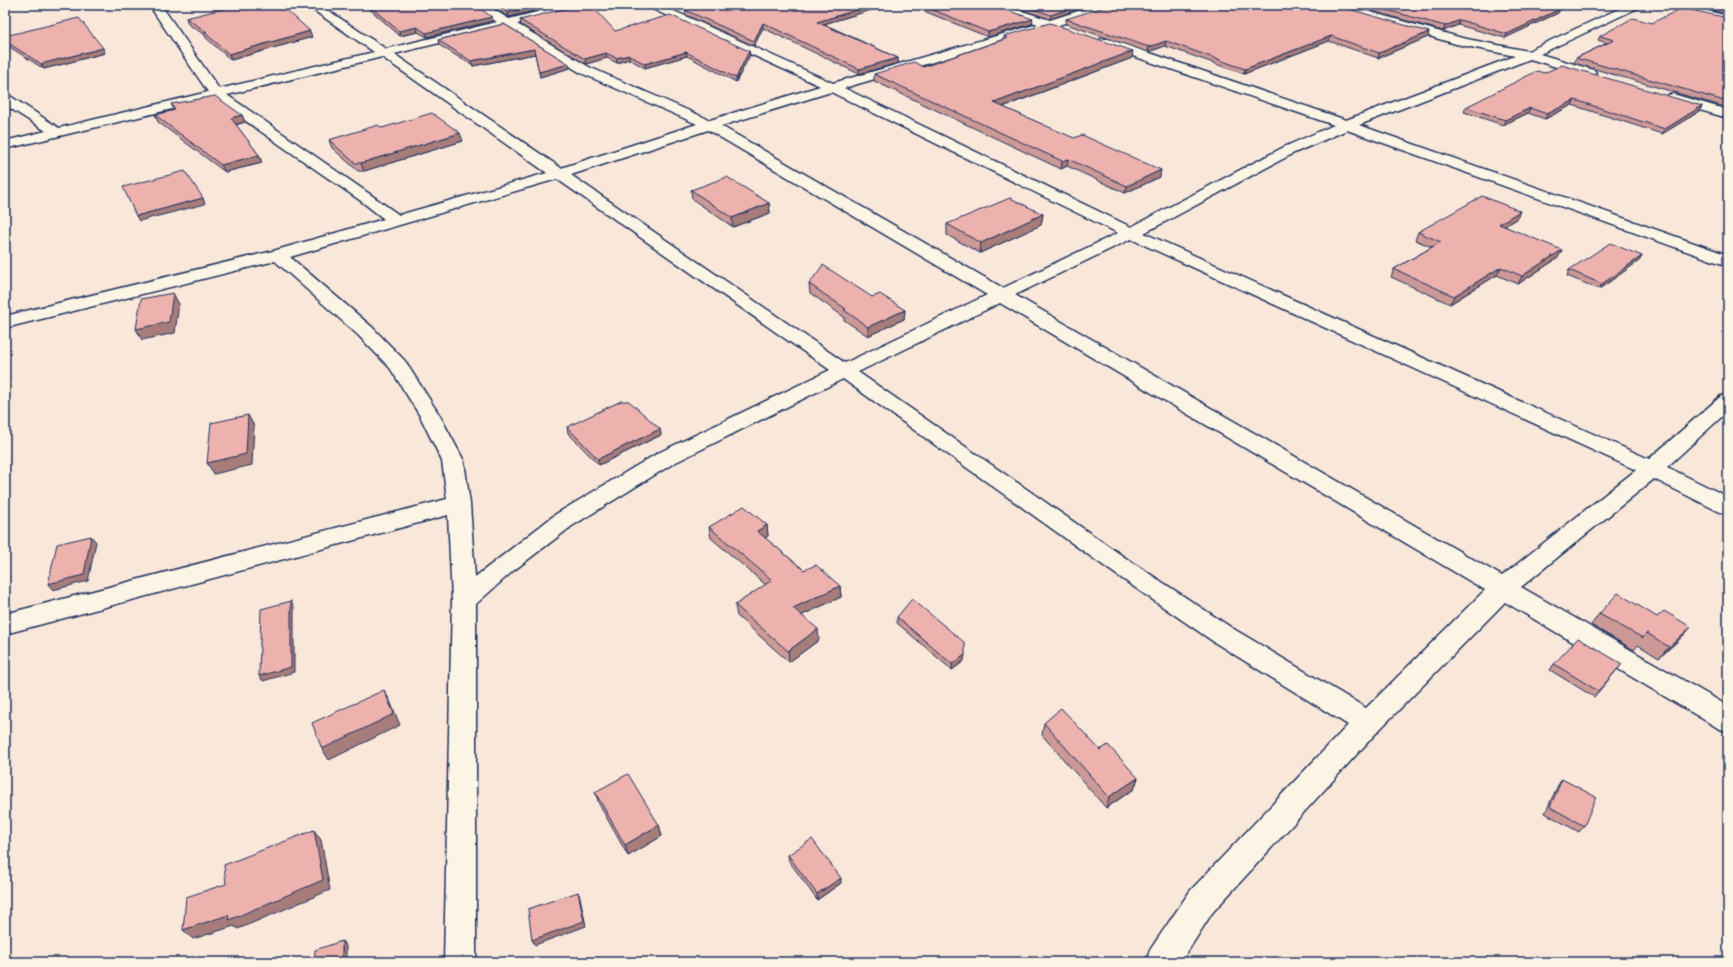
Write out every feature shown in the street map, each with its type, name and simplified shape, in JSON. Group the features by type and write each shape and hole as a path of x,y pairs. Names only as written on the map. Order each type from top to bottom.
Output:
{"street":[{"path":"155,5 216,94 366,198 396,221"},
{"path":"312,5 384,53 844,371 1119,565 1197,617 1368,723"},
{"path":"478,5 585,70 710,125 1728,720"},
{"path":"5,144 57,133 579,5"},
{"path":"652,5 832,87 1131,233 1652,469 1728,506"},
{"path":"992,5 1074,32"},
{"path":"5,322 278,255 559,174 832,87 1051,24 1108,5"},
{"path":"1334,5 1460,41 1529,55 1598,76"},
{"path":"464,600 504,565 564,520 666,458 1131,233 1289,150 1346,125 1529,55 1636,5"},
{"path":"1668,5 1728,19"},
{"path":"1089,37 1346,125 1728,261"},
{"path":"1659,94 1728,114"},
{"path":"5,99 57,133"},
{"path":"278,255 365,331 398,365 430,416 453,461 459,504 464,600 460,962"},
{"path":"1162,962 1201,902 1368,723 1502,589 1652,469 1728,400"},
{"path":"5,624 459,504"}],"building":[{"path":"239,5 281,5 310,31 229,54 204,32 207,32 186,18"},
{"path":"368,5 475,5 492,17 426,33 417,27 399,31"},
{"path":"495,5 540,5 508,13"},
{"path":"579,5 583,8 593,7 615,31 670,15 749,51 736,78 686,52 645,64 629,55 616,58 606,53 585,59 520,20"},
{"path":"702,5 873,5 817,22 898,58 859,69 763,23 754,41 685,10"},
{"path":"921,5 991,5 1033,19 988,32"},
{"path":"1022,5 1079,5 1051,15"},
{"path":"1110,5 1335,5 1429,32 1379,53 1331,36 1245,69 1166,41 1149,47 1066,19"},
{"path":"1369,5 1547,5 1560,9 1507,34 1460,20 1445,26"},
{"path":"1709,5 1728,5 1728,10"},
{"path":"1682,8 1728,18 1728,102 1576,58 1614,40 1600,36 1633,18 1652,23"},
{"path":"79,18 103,48 41,64 5,41 5,36"},
{"path":"1050,23 1133,51 994,103 1074,138 1082,135 1161,170 1127,186 1068,159 1062,161 874,74 914,62 923,67 1008,38 1004,36"},
{"path":"504,24 569,64 539,72 534,49 471,61 438,40"},
{"path":"1562,65 1702,106 1665,129 1575,100 1547,114 1530,108 1505,120 1466,107 1537,71 1544,73"},
{"path":"215,96 242,115 231,118 259,155 221,165 155,115 175,110 171,104"},
{"path":"432,113 460,133 361,163 355,163 329,140 378,125 382,128"},
{"path":"185,171 203,198 136,216 123,187"},
{"path":"727,177 769,203 732,218 691,190"},
{"path":"1482,196 1520,211 1499,224 1562,250 1522,276 1501,267 1454,296 1394,269 1441,242 1418,232"},
{"path":"1010,198 1043,214 981,243 947,224"},
{"path":"1610,243 1642,256 1602,284 1569,270"},
{"path":"823,265 872,297 880,294 905,310 868,327 844,310 846,309 809,284"},
{"path":"173,293 169,322 136,329 141,299"},
{"path":"621,401 629,401 660,429 598,459 567,427"},
{"path":"248,415 246,454 207,463 211,423"},
{"path":"744,506 767,525 757,531 804,570 816,565 840,586 793,608 818,629 788,651 735,605 772,580 709,527"},
{"path":"91,536 84,575 48,584 57,544"},
{"path":"1618,593 1657,617 1664,611 1691,627 1669,647 1647,633 1643,638 1599,614"},
{"path":"912,599 965,643 965,655 952,664 897,617"},
{"path":"291,601 291,667 259,676 261,609"},
{"path":"1578,638 1622,664 1598,691 1554,664"},
{"path":"384,690 394,714 322,749 312,723"},
{"path":"1061,708 1100,750 1108,745 1138,778 1109,797 1044,723"},
{"path":"628,774 659,825 625,845 595,792"},
{"path":"1562,779 1596,797 1584,826 1550,807"},
{"path":"314,830 323,880 229,920 228,915 183,930 186,897 226,884 224,865"},
{"path":"812,839 841,878 817,894 788,855"},
{"path":"578,892 584,921 532,940 528,909"},
{"path":"342,941 342,962 314,962 315,950"}]}
